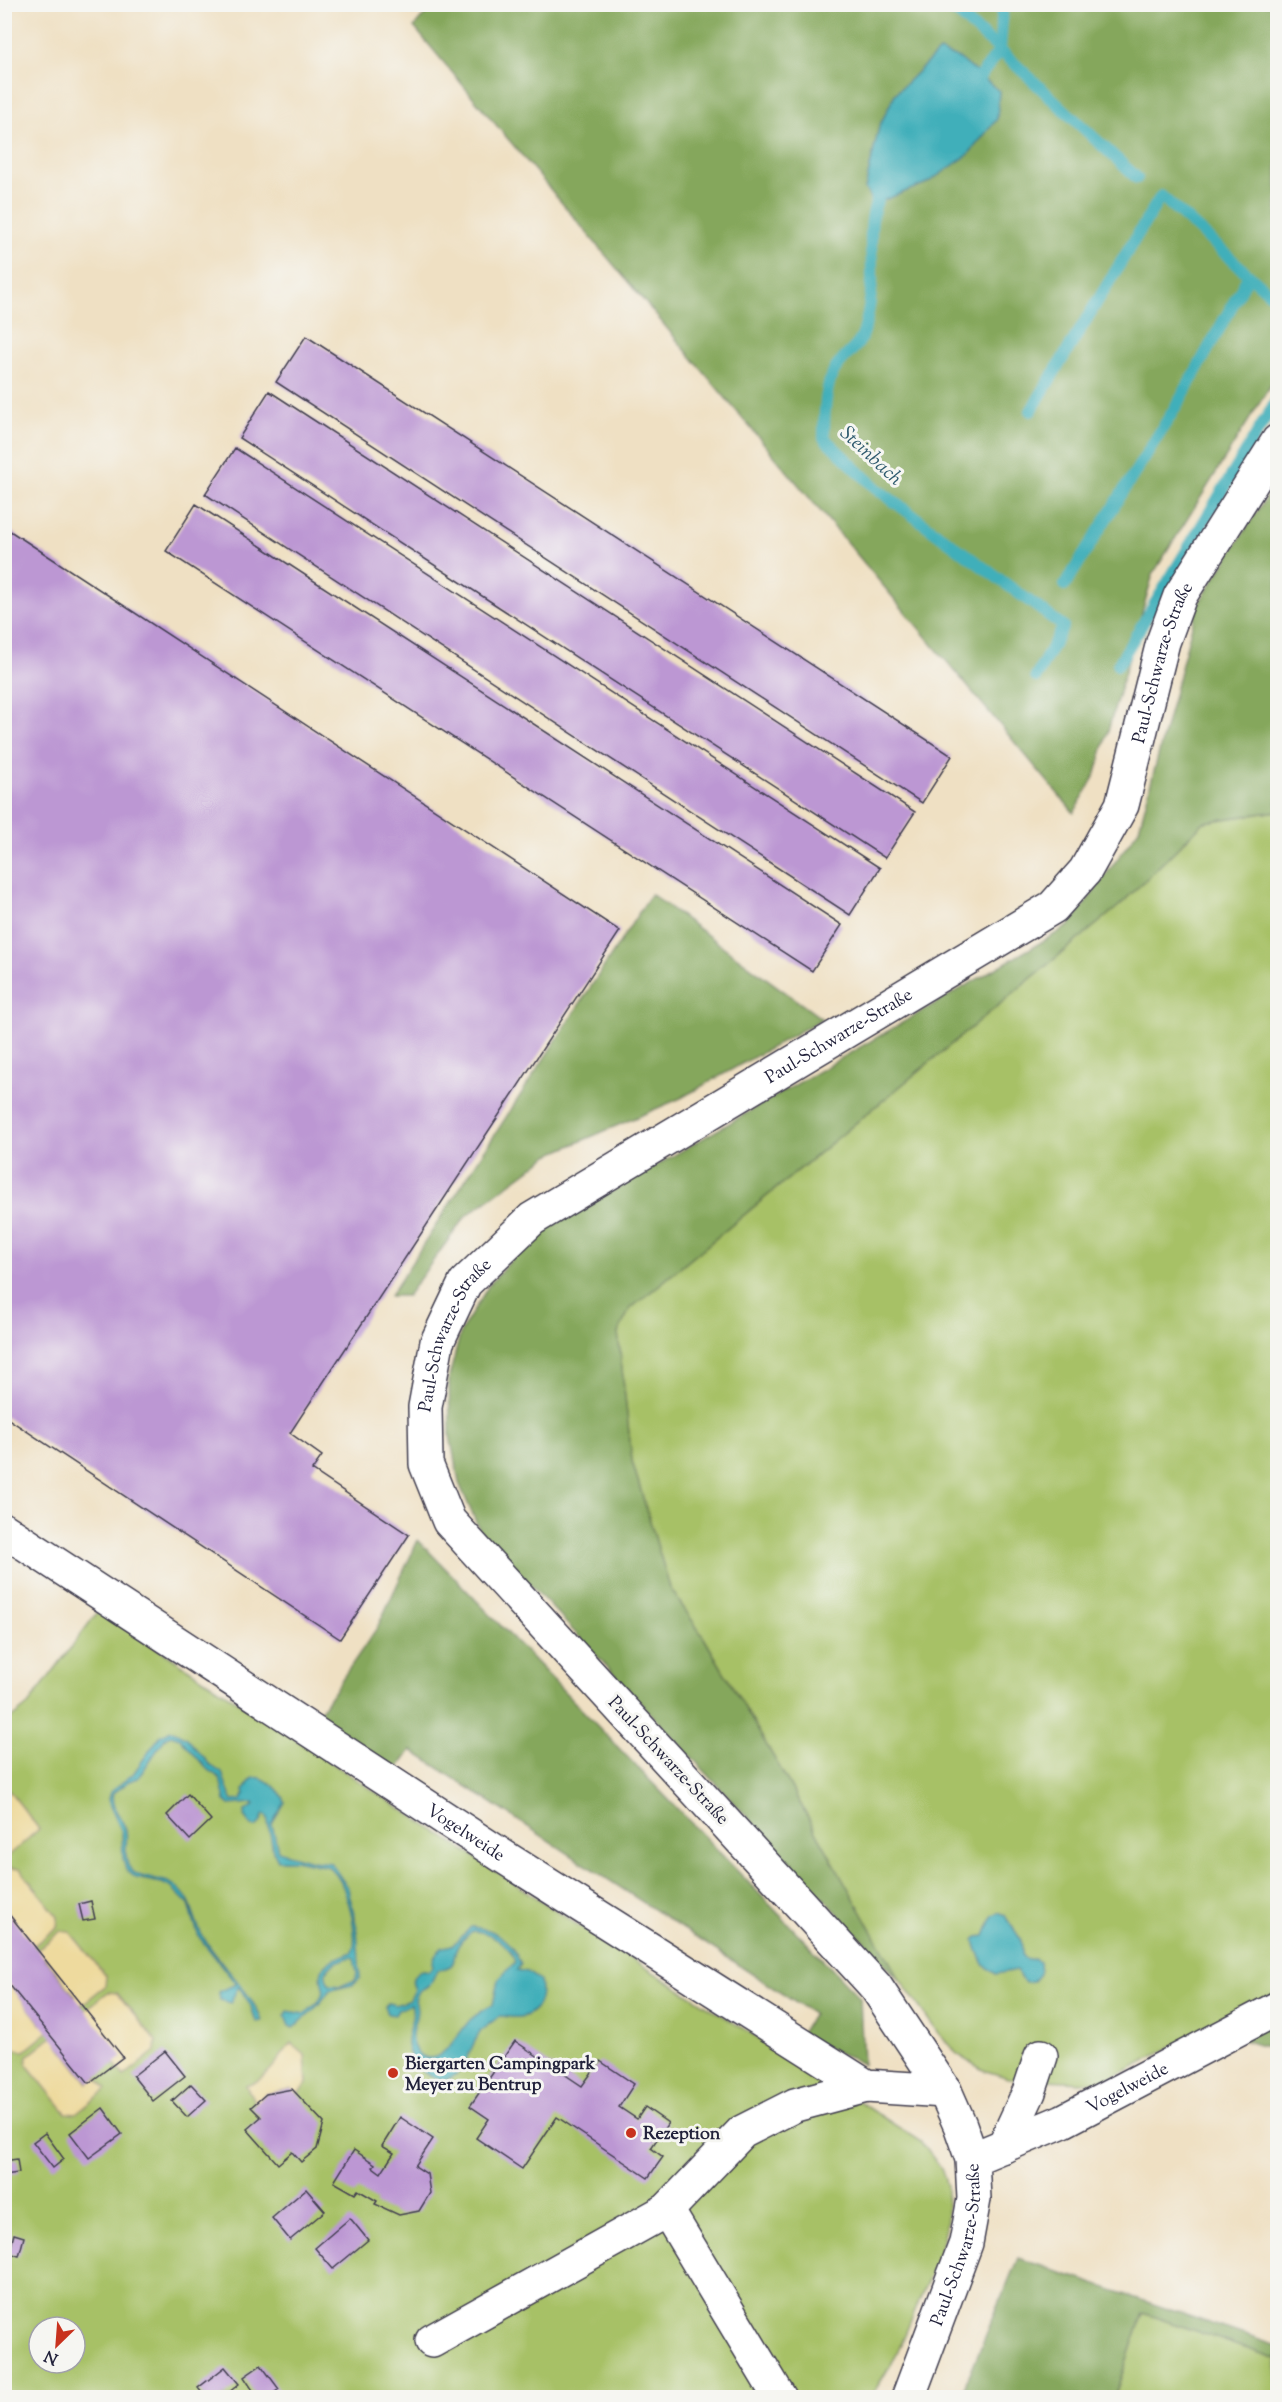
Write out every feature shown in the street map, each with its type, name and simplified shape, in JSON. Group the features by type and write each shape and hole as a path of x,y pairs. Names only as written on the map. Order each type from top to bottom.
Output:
{"street":[{"name":"Paul-Schwarze-Straße","path":"908,2397 966,2243 974,2199 972,2159 945,2091 876,1987 449,1521 426,1464 424,1407 437,1342 465,1283 532,1219 1053,907 1085,871 1122,805 1163,642 1180,596 1278,441"},
{"name":"Vogelweide","path":"4,1530 101,1586 494,1851 866,2086 945,2091"},
{"name":"Vogelweide","path":"972,2159 1063,2121 1278,2008"},
{"path":"1004,2146 1029,2092 1041,2056"},
{"path":"432,2341 667,2210 742,2132 795,2105 866,2086"},
{"path":"667,2210 780,2397"}],"green space":[{"path":"434,4 1277,5 1277,375 1153,574 1096,773 1074,813 414,27"},
{"path":"1277,480 1277,811 1204,822 1120,905 630,1309 618,1333 632,1461 670,1588 704,1638 900,1980 480,1531 459,1483 450,1436 449,1377 461,1331 489,1285 531,1238 1069,926 1139,829 1197,606"},
{"path":"1277,811 1277,1993 1102,2083 1009,2078 983,2070 957,2054 938,2033 900,1980 704,1638 670,1588 632,1461 618,1333 630,1309 1120,905 1204,822"},
{"path":"651,894 822,1019 681,1098 549,1155 466,1216 407,1296 390,1296"},
{"path":"418,1540 860,1998 863,2064 800,2035 813,2014 411,1750 397,1770 316,1717 377,1628"},
{"path":"99,1610 570,1920 921,2142 941,2168 947,2186 947,2220 939,2253 896,2356 871,2397 5,2398 5,1723 28,1705"},
{"path":"1277,1993 1277,2051 1236,2038"},
{"path":"1018,2258 1277,2346 1277,2359 1143,2313 1114,2397 960,2397"},
{"path":"1143,2313 1277,2359 1277,2397 1114,2398"}],"sand":[{"path":"5,1785 39,1829 4,1859"},
{"path":"10,1868 20,1869 58,1917 57,1927 28,1950 5,1909 5,1872"},
{"path":"61,1931 70,1932 106,1976 105,1986 75,2010 75,1996 44,1957 37,1962 32,1954"},
{"path":"5,1977 41,2024 54,2027 25,2051 15,2050 5,2037"},
{"path":"108,1992 117,1993 156,2041 155,2051 124,2076 78,2016"},
{"path":"58,2032 58,2044 88,2083 97,2077 107,2089 76,2114 66,2113 27,2065 28,2056"},
{"path":"291,2043 305,2055 307,2084 297,2094 291,2089 266,2094 256,2104 246,2086 266,2074"}],"water":[{"path":"939,51 960,59 999,91 997,119 968,155 927,183 874,204 865,189 879,127 895,94"},
{"path":"171,1730 187,1738 210,1765 222,1773 232,1801 241,1800 245,1794 244,1790 254,1778 263,1779 272,1785 285,1802 272,1824 278,1851 312,1861 331,1863 348,1888 357,1928 360,1978 352,1985 331,1990 312,2012 293,2028 289,2026 285,2016 288,2011 305,2014 318,2002 324,1991 321,1974 323,1968 332,1960 352,1952 354,1938 352,1919 342,1884 329,1867 295,1860 278,1860 273,1850 267,1817 264,1814 256,1827 252,1826 244,1816 245,1811 255,1805 254,1803 229,1805 225,1801 220,1778 207,1769 180,1738 171,1735 166,1737 138,1778 129,1781 113,1793 113,1803 126,1831 126,1859 129,1867 138,1875 168,1882 181,1890 189,1902 202,1935 250,1998 262,2021 256,2022 250,2004 239,1987 230,2003 220,2000 219,1992 236,1984 199,1937 189,1905 172,1888 162,1883 136,1878 126,1870 123,1859 122,1832 108,1799 110,1792 133,1774 160,1736","holes":["351,1957 354,1958 357,1974 355,1980 341,1986 330,1985 326,1974 330,1966"]},
{"path":"999,1912 1005,1915 1019,1937 1022,1956 1027,1960 1033,1959 1039,1962 1040,1974 1033,1982 1025,1983 1016,1970 996,1974 988,1968 979,1955 974,1940 985,1936 993,1915"},
{"path":"471,1927 488,1930 507,1942 521,1964 517,1970 527,1972 540,1981 540,1999 531,2013 516,2017 500,2016 485,2027 456,2074 440,2079 421,2070 409,2054 407,2038 412,2016 411,2004 398,2010 395,2015 388,2014 385,2007 389,2003 395,2005 410,2000 415,1989 413,1978 417,1972 429,1971 433,1967 438,1951 455,1943","holes":["472,1931 493,1936 504,1944 515,1962 498,1980 493,2005 470,2020 443,2053 436,2057 422,2056 412,2041 417,2011 415,2000 419,1991 430,1985 437,1970 450,1966 454,1962 456,1951 464,1938"]}],"building":[{"path":"306,336 952,756 922,803 276,382"},
{"path":"269,391 915,812 885,858 239,438"},
{"path":"235,448 880,868 850,915 205,494"},
{"path":"196,504 842,925 812,971 166,551"},
{"path":"4,527 620,931 290,1433 322,1456 312,1470 409,1535 340,1639 4,1416"},
{"path":"188,1794 211,1820 190,1840 167,1815"},
{"path":"91,1901 95,1919 83,1921 79,1904"},
{"path":"4,1908 123,2057 89,2083 4,1978"},
{"path":"515,2041 582,2086 600,2061 634,2084 619,2107 637,2119 645,2107 668,2123 651,2148 663,2157 648,2178 557,2117 522,2169 476,2138 489,2119 470,2106"},
{"path":"165,2051 185,2076 153,2101 133,2076"},
{"path":"191,2084 206,2100 187,2117 172,2101"},
{"path":"292,2089 324,2123 317,2149 301,2162 292,2152 278,2164 247,2129 261,2117 251,2107 266,2094"},
{"path":"103,2108 122,2134 89,2158 70,2133"},
{"path":"400,2117 433,2139 415,2166 427,2174 430,2193 419,2211 399,2215 375,2204 377,2201 358,2190 355,2194 334,2182 354,2150 375,2164 373,2167 381,2173 394,2153 382,2146"},
{"path":"45,2133 64,2159 53,2168 33,2142"},
{"path":"17,2159 19,2173 4,2175 4,2161"},
{"path":"306,2189 325,2211 290,2240 272,2218"},
{"path":"350,2218 368,2240 333,2269 315,2248"},
{"path":"14,2234 24,2237 19,2256 9,2253"},
{"path":"261,2365 279,2389 267,2398 258,2398 244,2377"},
{"path":"225,2367 239,2384 222,2398 206,2398 198,2388"}],"waterway":[{"name":"Steinbach","path":"947,4 1000,50 1137,178"},
{"name":"Steinbach","path":"970,85 981,75 1000,50 1003,4"},
{"name":"Steinbach","path":"881,192 871,225 872,281 865,325 859,342 837,366 831,377 826,404 824,438 877,489 1063,626 1036,677"},
{"name":"Steinbach","path":"1031,411 1161,196 1278,301"},
{"name":"Steinbach","path":"1065,585 1180,400 1249,275"},
{"name":"Steinbach","path":"1118,665 1278,398"}],"place":[{"name":"Biergarten Campingpark Meyer zu Bentrup","path":"393,2073"},
{"name":"Rezeption","path":"631,2133"}]}
